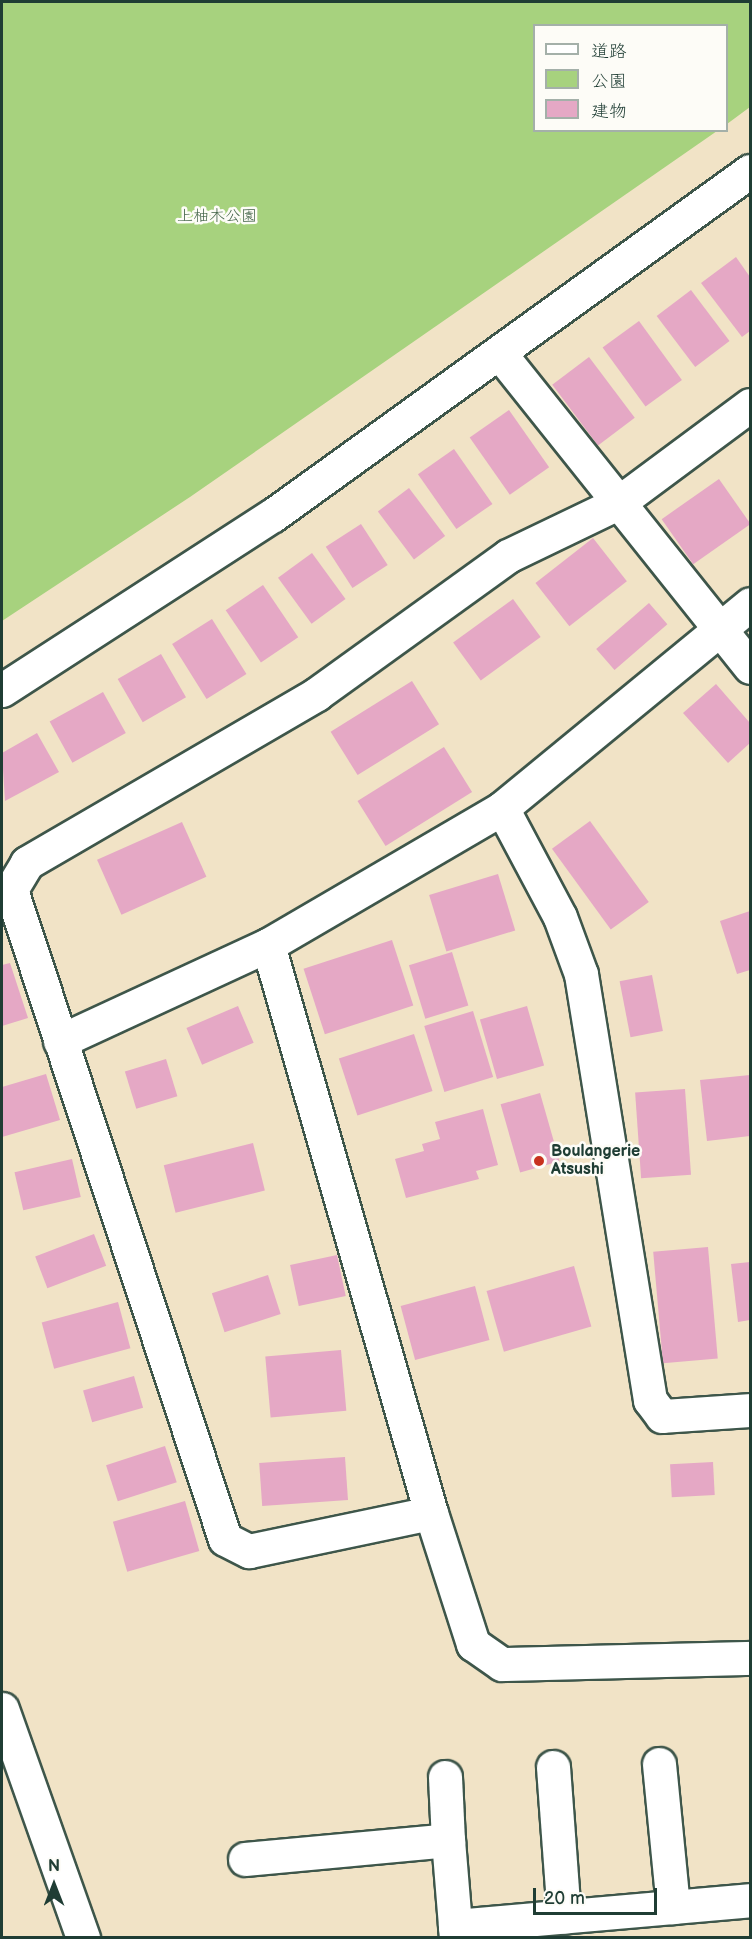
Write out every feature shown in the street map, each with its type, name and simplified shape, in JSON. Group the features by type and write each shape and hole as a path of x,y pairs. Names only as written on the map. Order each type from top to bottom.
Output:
{"street":[{"path":"2,690 273,514 501,356 750,171"},
{"path":"501,356 618,503 723,628 750,667"},
{"path":"431,1513 249,1551 225,1539 10,890 27,863 317,694 508,556 618,503 750,405"},
{"path":"60,1041 268,945 502,808 750,604"},
{"path":"502,808 560,917 581,974 650,1400 662,1416 750,1410"},
{"path":"268,945 431,1513 473,1644 502,1664 750,1658"},
{"path":"2,1709 83,1938"},
{"path":"659,1764 673,1907"},
{"path":"554,1767 564,1917"},
{"path":"445,1777 456,1932 564,1917 750,1900"},
{"path":"245,1859 448,1840"}],"green space":[{"name":"上柚木公園","path":"2,2 750,2 750,107 728,123 728,24 533,24 533,132 716,132 190,497 2,621"}],"building":[{"path":"736,257 750,277 750,331 742,337 701,283"},
{"path":"691,290 730,341 695,367 657,316"},
{"path":"639,321 682,380 646,407 603,347"},
{"path":"589,357 635,418 598,445 552,385"},
{"path":"509,410 549,467 510,495 470,438"},
{"path":"454,449 492,504 456,529 418,474"},
{"path":"719,479 750,524 693,564 662,519"},
{"path":"409,488 445,536 414,559 378,511"},
{"path":"361,524 388,565 352,588 326,547"},
{"path":"593,538 627,581 569,626 535,583"},
{"path":"312,553 346,599 312,624 278,578"},
{"path":"263,585 298,637 261,662 226,610"},
{"path":"513,599 541,637 481,681 453,642"},
{"path":"649,603 667,624 615,670 596,649"},
{"path":"212,619 246,674 207,699 172,644"},
{"path":"161,654 186,697 143,722 118,679"},
{"path":"412,681 439,724 358,775 331,732"},
{"path":"716,684 750,723 750,743 728,763 683,713"},
{"path":"103,692 126,733 72,763 50,722"},
{"path":"37,733 59,772 5,801 2,753"},
{"path":"444,747 472,792 386,846 357,801"},
{"path":"590,821 649,902 611,930 552,849"},
{"path":"182,822 206,877 121,915 97,860"},
{"path":"498,874 515,930 446,951 429,895"},
{"path":"750,911 750,970 737,974 720,921"},
{"path":"392,940 413,1006 325,1034 304,969"},
{"path":"452,952 468,1006 425,1019 409,965"},
{"path":"10,963 28,1018 2,1026 2,965"},
{"path":"652,975 663,1031 630,1037 620,981"},
{"path":"238,1006 254,1043 202,1065 186,1028"},
{"path":"527,1006 544,1066 497,1079 480,1020"},
{"path":"473,1011 493,1077 444,1092 424,1026"},
{"path":"414,1034 433,1091 357,1115 339,1058"},
{"path":"166,1059 177,1096 136,1109 125,1072"},
{"path":"46,1074 60,1120 2,1137 2,1087"},
{"path":"750,1075 750,1136 707,1141 700,1080"},
{"path":"685,1089 691,1175 641,1178 635,1092"},
{"path":"540,1093 560,1161 520,1173 501,1104"},
{"path":"483,1109 498,1165 476,1171 479,1179 406,1198 395,1159 424,1151 422,1144 440,1139 435,1122"},
{"path":"253,1143 265,1191 176,1213 164,1165"},
{"path":"72,1159 81,1197 23,1210 15,1172"},
{"path":"94,1234 106,1266 47,1288 35,1257"},
{"path":"708,1247 718,1359 663,1363 653,1252"},
{"path":"337,1255 346,1296 299,1306 290,1265"},
{"path":"750,1262 750,1320 738,1322 731,1264"},
{"path":"574,1266 591,1327 504,1352 487,1291"},
{"path":"268,1275 281,1314 225,1332 212,1293"},
{"path":"475,1286 489,1340 415,1360 401,1306"},
{"path":"118,1302 130,1348 54,1369 42,1322"},
{"path":"341,1350 346,1411 271,1417 265,1357"},
{"path":"134,1376 143,1408 92,1422 83,1391"},
{"path":"165,1446 177,1482 118,1501 106,1465"},
{"path":"345,1457 348,1500 262,1506 259,1463"},
{"path":"713,1462 715,1495 672,1497 670,1464"},
{"path":"185,1501 199,1551 127,1572 113,1522"}],"place":[{"name":"Boulangerie Atsushi","path":"539,1161"}]}
